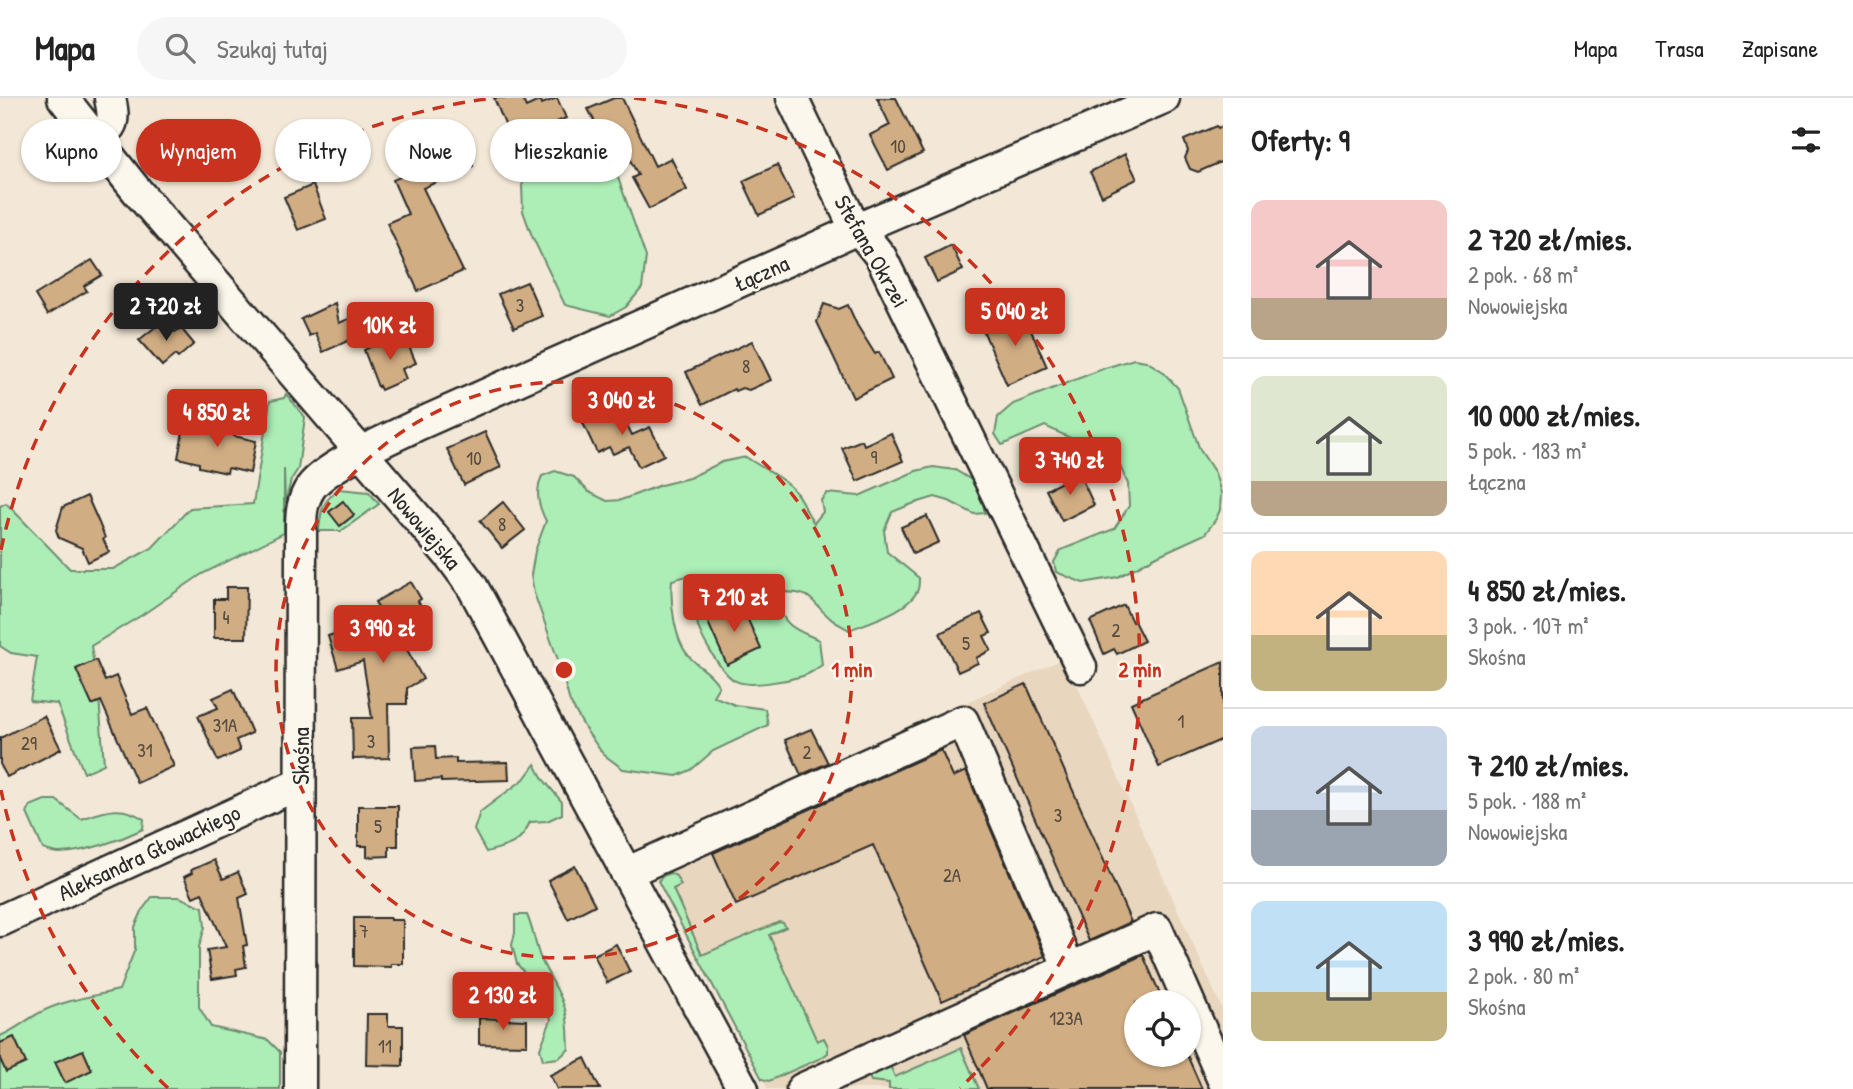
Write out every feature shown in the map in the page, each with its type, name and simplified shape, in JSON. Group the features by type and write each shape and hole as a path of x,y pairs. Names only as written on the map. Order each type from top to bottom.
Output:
{"street":[{"name":"Nowowiejska","path":"63,98 79,119"},
{"path":"110,98 113,119"},
{"name":"Stefana Okrzei","path":"792,98 845,209 858,230 881,257 1081,667"},
{"name":"Łączna","path":"361,452 858,230 1164,98"},
{"name":"Nowowiejska","path":"122,173 450,556 472,586 743,1089"},
{"name":"Skośna","path":"300,1089 303,505 319,478 361,452"},
{"path":"626,873 963,721 1069,968"},
{"name":"Aleksandra Głowackiego","path":"0,920 290,788 300,788"},
{"path":"802,1089 1157,929 1223,1080"}],"shaded area":[{"path":"1065,658 1223,1011 1223,1089 768,1089 640,848"}],"green space":[{"path":"523,182 619,182 646,257 642,288 626,307 610,316 565,305 532,236 523,211"},
{"path":"1134,359 1146,361 1162,371 1178,388 1200,450 1215,473 1221,493 1220,510 1205,534 1118,577 1083,583 1056,572 1054,562 1061,550 1114,529 1129,506 1128,484 1119,464 1100,449 1045,426 1002,445 995,434 998,417 1013,404"},
{"path":"286,394 305,417 298,469 291,480 285,503 284,469 284,533 202,574 91,646 99,697 104,764 84,773 57,704 30,701 37,657 11,653 0,646 0,506 6,503 70,569 113,569 152,548 190,508 253,504 270,401 284,398"},
{"path":"746,457 793,489 814,523 823,512 821,500 827,493 859,496 916,471 933,467 955,470 978,484 985,513 974,514 935,497 892,512 884,531 887,552 919,578 918,588 907,603 867,623 849,630 832,620 807,596 783,592 778,603 784,618 793,627 819,640 822,665 806,675 788,680 748,684 740,683 729,676 713,656 698,626 696,610 700,583 687,576 672,580 672,608 679,639 688,655 712,676 719,686 713,696 735,705 765,709 768,725 713,751 691,770 677,776 623,769 603,754 570,702 534,593 531,575 535,551 546,521 538,499 542,476 555,471 574,477 589,492 607,501 621,500 689,478 722,462"},
{"path":"339,489 369,492 379,504 341,531 319,531 323,507"},
{"path":"535,764 543,779 562,802 562,814 547,821 530,822 517,840 486,852 474,830 480,812 524,779"},
{"path":"45,800 56,800 81,819 113,810 136,814 144,819 143,829 92,848 60,853 49,851 43,849 27,813 30,806"},
{"path":"670,873 676,876 681,885 673,889 702,955 779,922 783,923 786,927 769,935 817,1041 824,1038 828,1053 769,1081 762,1079 658,881"},
{"path":"152,897 179,897 203,907 205,927 199,947 199,1007 211,1027 268,1040 280,1052 280,1089 0,1089 0,1036 52,1007 119,990 135,949 135,927"},
{"path":"515,915 527,915 540,957 566,1011 569,1049 559,1058 543,1060 540,1049 551,1020 548,1004 544,991 517,964 512,945"},
{"path":"961,1048 979,1089 889,1089 889,1083 871,1081 869,1076 870,1070 888,1061 895,1077"}],"building":[{"path":"494,98 522,98 526,107 541,100 542,104 557,98 566,118 564,119 503,119"},
{"path":"614,98 622,98 655,166 671,158 687,190 649,209 632,178 638,175 632,164 632,119 593,119 588,109"},
{"path":"877,98 896,98 923,153 888,170 870,135 890,125"},
{"path":"1223,126 1223,161 1198,172 1190,169 1185,158 1188,151 1184,140"},
{"path":"1125,154 1137,179 1102,196 1090,172"},
{"path":"777,165 794,199 759,215 743,181"},
{"path":"394,182 437,182 423,188 463,271 418,291 387,223 408,214"},
{"path":"313,185 326,219 298,230 284,197"},
{"path":"951,245 963,270 937,282 925,258"},
{"path":"92,260 102,275 84,286 87,291 47,315 35,295"},
{"path":"527,282 542,316 514,328 498,294"},
{"path":"335,303 339,323 351,318 359,336 323,352 315,333 309,336 301,319"},
{"path":"824,304 839,309 848,305 875,354 879,352 892,379 853,398 817,322"},
{"path":"1022,310 1047,367 1007,385 982,328"},
{"path":"164,320 175,332 181,328 194,344 178,358 175,355 162,366 139,340"},
{"path":"405,337 416,363 402,369 406,379 381,390 364,350 387,339 389,344"},
{"path":"752,341 771,380 749,390 734,389 702,405 686,372"},
{"path":"617,405 632,435 650,427 664,455 639,467 629,447 613,454 609,447 597,453 582,421"},
{"path":"207,425 235,431 234,436 256,441 250,473 228,468 227,473 199,467 199,463 178,458 184,426 206,431"},
{"path":"485,432 501,467 464,485 447,449"},
{"path":"891,433 903,461 857,481 842,448 862,440 864,445"},
{"path":"1079,473 1094,505 1062,521 1046,490"},
{"path":"87,496 109,552 88,562 82,548 59,538 56,530 63,507"},
{"path":"343,501 354,515 340,526 329,512"},
{"path":"503,502 525,530 502,548 480,521"},
{"path":"927,516 939,542 913,554 901,527"},
{"path":"411,582 421,599 418,601 425,615 421,617 430,633 405,646 423,679 407,688 407,704 388,704 389,758 353,759 352,718 372,718 363,661 338,669 328,636 384,619 375,602"},
{"path":"226,587 247,587 246,638 214,638 214,599 226,599"},
{"path":"740,602 761,649 727,665 706,618"},
{"path":"1124,605 1144,641 1117,654 1114,649 1104,654 1090,621"},
{"path":"981,613 991,633 984,636 991,650 976,658 978,663 958,672 940,633"},
{"path":"96,660 105,681 116,676 132,714 147,708 174,766 137,783 101,701 92,705 76,669"},
{"path":"1223,662 1223,739 1159,767 1131,703"},
{"path":"1026,684 1131,922 1089,941 984,703"},
{"path":"233,689 252,733 236,740 240,751 218,761 198,716 218,708 213,698"},
{"path":"44,716 61,749 7,777 0,764 0,738"},
{"path":"811,729 828,763 801,775 785,740"},
{"path":"435,746 436,759 456,758 456,763 508,762 509,780 415,781 413,747"},
{"path":"941,750 953,777 966,771 1045,956 942,1001 873,845 736,905 713,853"},
{"path":"358,806 398,806 398,846 389,846 389,856 367,857 367,846 358,846"},
{"path":"214,860 223,879 238,872 248,894 239,898 247,945 243,946 246,967 236,969 237,975 212,979 207,950 226,947 202,893 193,897 184,877 192,873 191,870"},
{"path":"575,866 595,905 568,919 548,880"},
{"path":"354,918 403,920 403,964 391,964 391,967 354,966"},
{"path":"616,944 630,972 607,983 594,955"},
{"path":"1143,955 1158,990 1124,990 1124,1067 1192,1067 1202,1089 987,1089 964,1035"},
{"path":"367,1014 388,1014 388,1026 403,1026 403,1066 366,1065"},
{"path":"479,1018 527,1020 527,1045 479,1044"},
{"path":"14,1037 26,1063 6,1072 0,1059 0,1043"},
{"path":"83,1050 92,1070 65,1083 55,1062"},
{"path":"585,1058 600,1089 557,1089 550,1075"}]}
